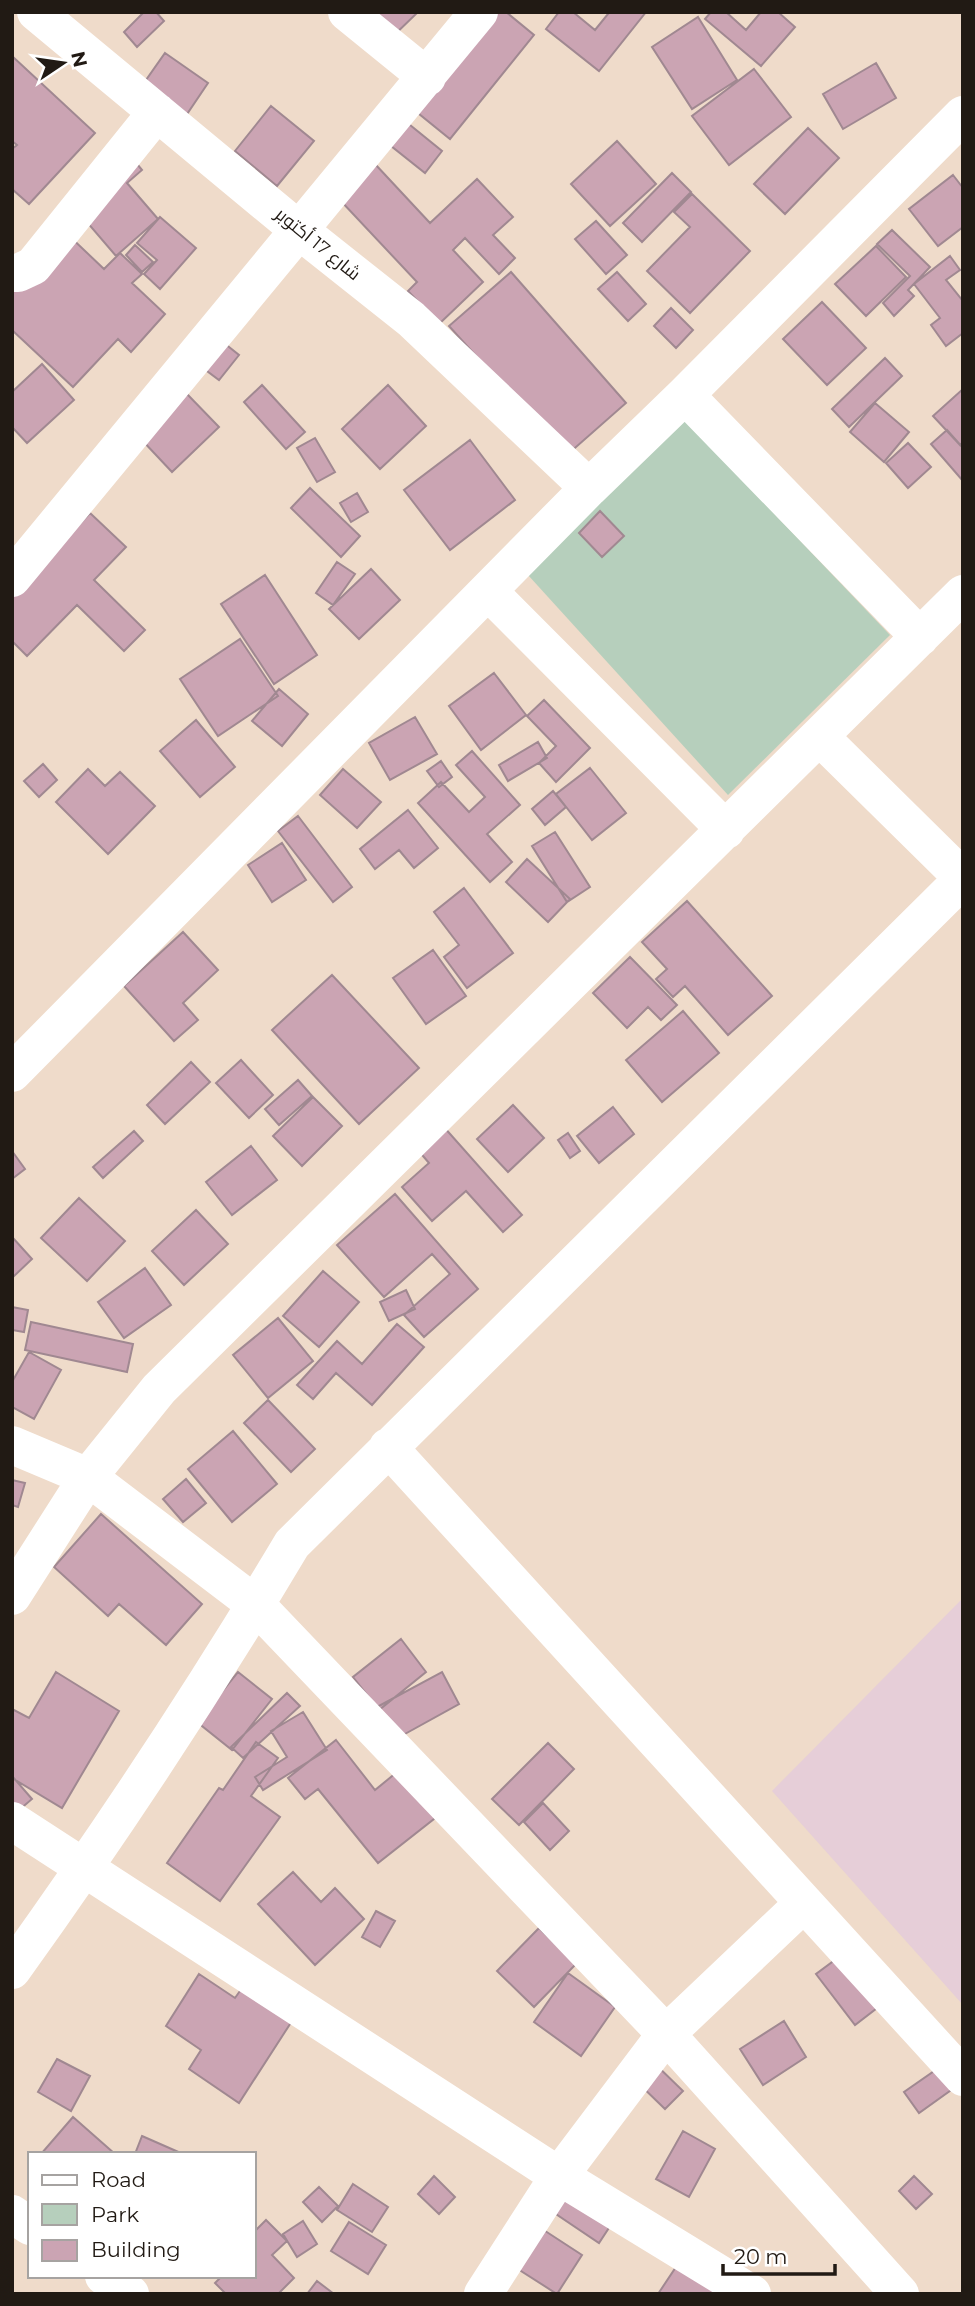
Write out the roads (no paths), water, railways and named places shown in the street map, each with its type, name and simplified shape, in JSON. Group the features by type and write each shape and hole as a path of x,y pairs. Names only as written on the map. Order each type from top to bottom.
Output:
{"street":[{"name":"شارع 17 أكتوبر","path":"36,12 300,231 411,319 589,488"},
{"path":"348,12 427,78"},
{"path":"12,578 479,12"},
{"path":"12,273 19,273 33,266 157,112"},
{"path":"12,1073 589,488 963,115"},
{"path":"685,395 920,637"},
{"path":"489,592 726,830"},
{"path":"12,1596 88,1477 159,1389 963,594"},
{"path":"12,1970 85,1869 256,1605 292,1544 963,879 820,737"},
{"path":"12,1445 88,1477 256,1605 666,2034 900,2294"},
{"path":"388,1447 963,2077"},
{"path":"12,1821 558,2176 752,2294"},
{"path":"483,2294 558,2176 666,2034 804,1903"},
{"path":"12,2214 28,2225"},
{"path":"107,2278 130,2294"}]}
